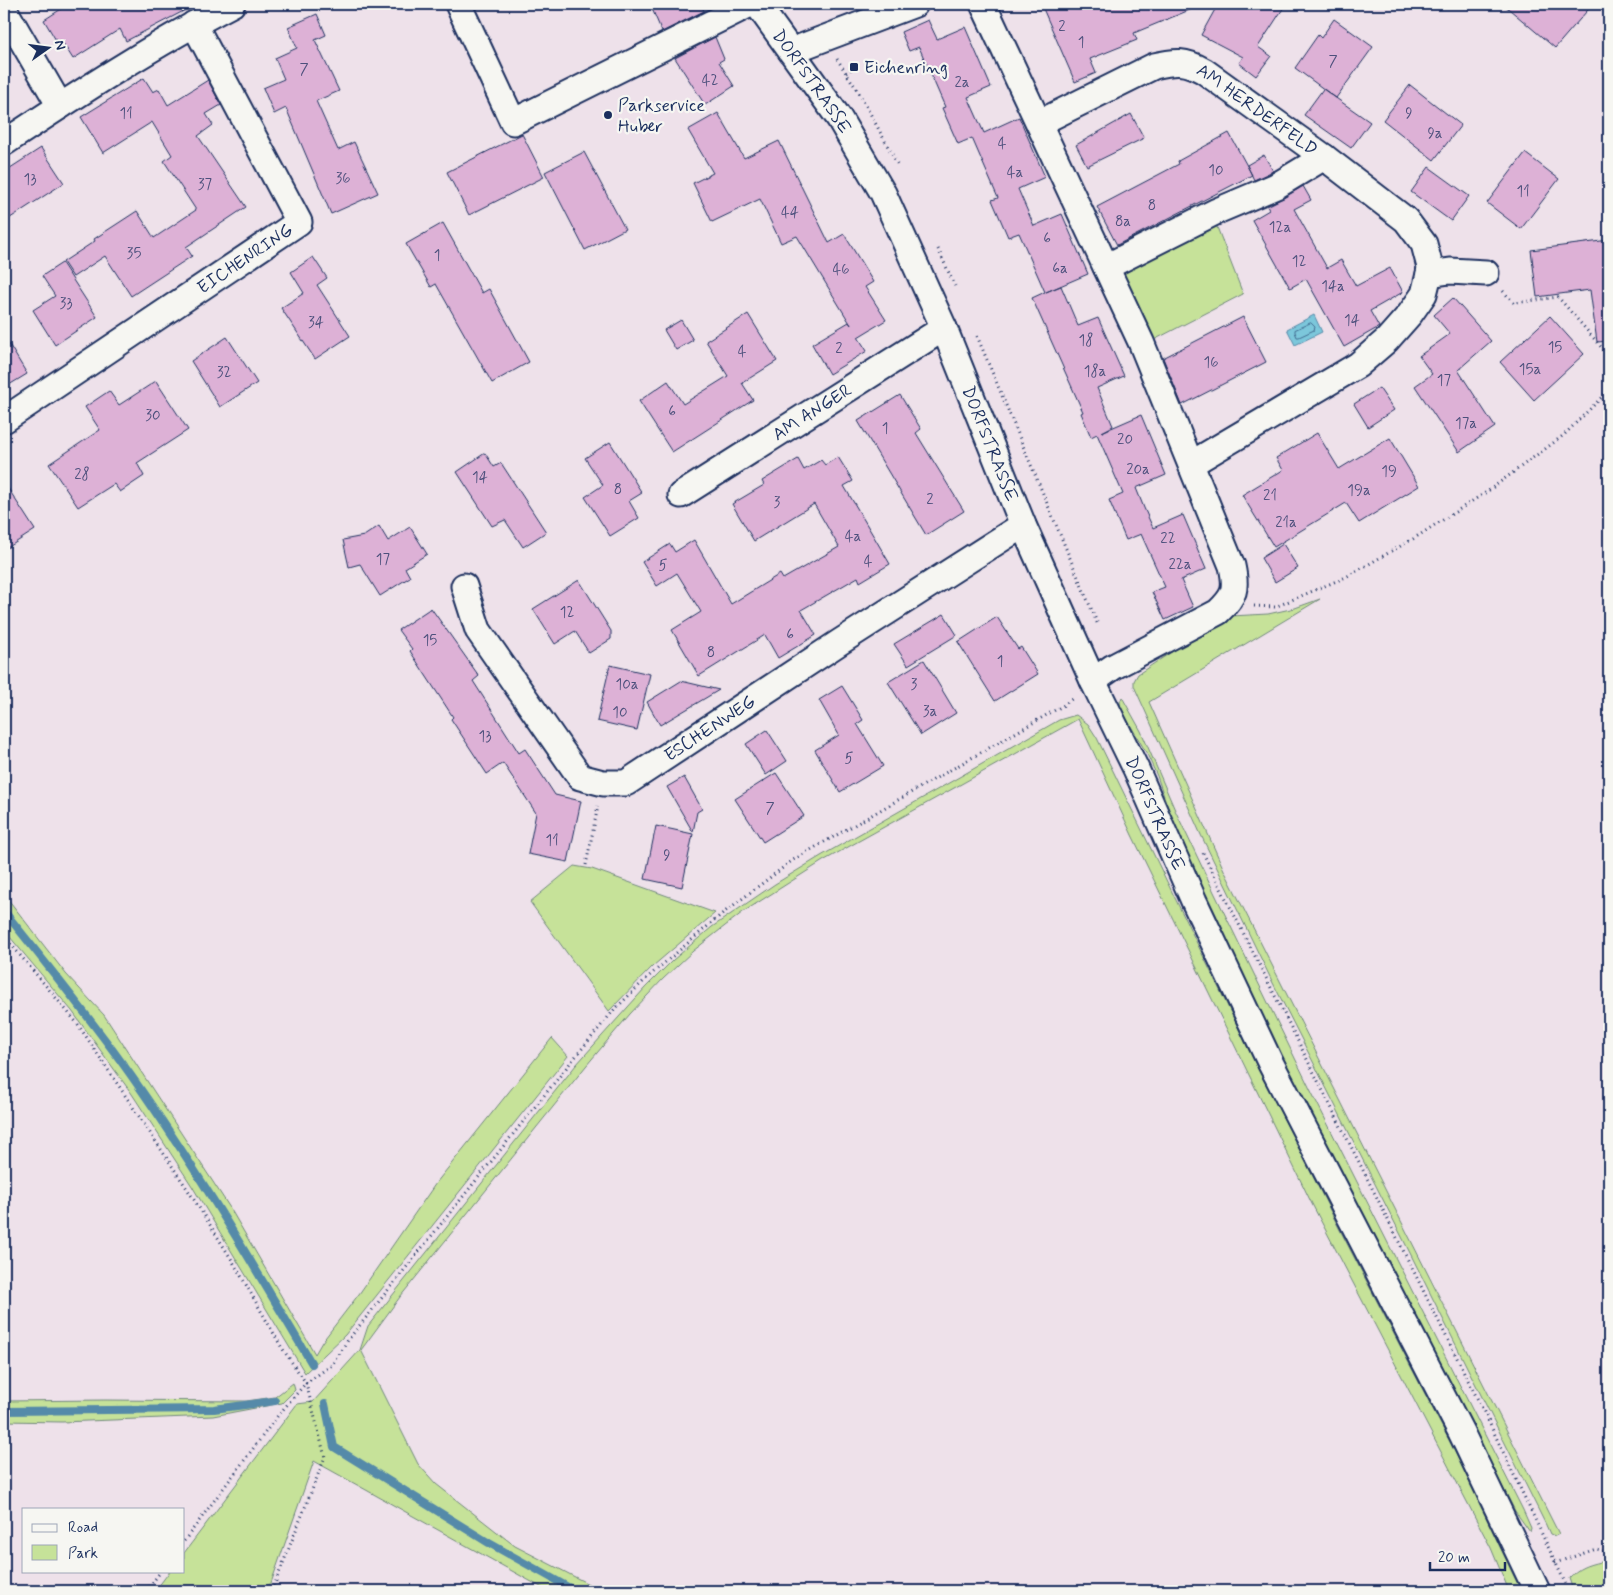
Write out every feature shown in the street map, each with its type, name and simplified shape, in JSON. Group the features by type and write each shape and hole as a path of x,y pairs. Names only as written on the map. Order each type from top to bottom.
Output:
{"street":[{"path":"4,143 60,106 194,24 232,4"},
{"path":"458,4 513,122 750,4"},
{"name":"DORFSTRASSE","path":"757,4 838,118 883,193 944,328 1023,525 1093,681 1136,769 1194,901 1270,1062 1461,1432 1537,1591"},
{"path":"791,51 915,4"},
{"path":"982,4 1141,342 1232,566 1235,579 1234,593 1227,604 1218,612 1113,667 1093,681"},
{"path":"4,9 60,106"},
{"name":"EICHENRING","path":"4,420 299,222 194,24"},
{"name":"AM HERDERFELD","path":"1039,123 1154,66 1174,61 1192,64 1204,70 1324,157 1406,220 1424,244 1430,274"},
{"path":"1106,266 1217,211 1276,186 1324,157"},
{"path":"1191,464 1358,365 1387,340 1410,314 1424,294 1430,274 1450,271 1486,273"},
{"name":"AM ANGER","path":"681,495 944,328"},
{"name":"ESCHENWEG","path":"464,586 478,630 580,777 602,783 626,783 840,642 1023,525"}],"path":[{"path":"823,38 858,91 903,174"},
{"path":"846,73 854,67"},
{"path":"937,246 957,291"},
{"path":"1486,273 1514,304 1558,296 1609,356"},
{"path":"977,336 1095,617 1113,667"},
{"path":"1234,593 1254,606 1276,607 1346,577 1488,491 1564,436 1609,390"},
{"path":"185,1540 279,1414 306,1383 332,1365 354,1333 571,1062 614,1010 648,977 722,914 793,860 1064,705 1093,681"},
{"path":"586,865 602,783"},
{"path":"1202,852 1495,1435 1569,1591"},
{"path":"4,936 82,1031 188,1190 232,1260 282,1348 306,1383 325,1456 272,1591"},
{"path":"1555,1564 1596,1549 1609,1552"},
{"path":"146,1591 160,1572"}],"green space":[{"path":"1215,222 1243,294 1150,342 1122,273 1122,266"},
{"path":"1320,599 1149,702 1224,870 1559,1534 1555,1536 1550,1534 1271,979 1201,835 1134,686 1134,681 1138,674 1225,617 1268,614 1295,608"},
{"path":"1122,697 1141,731 1175,810 1310,1089 1523,1510 1531,1528 1530,1532 1515,1511 1293,1078 1203,896 1183,851 1157,776 1147,754 1121,709 1120,702"},
{"path":"1076,715 1088,724 1097,738 1249,1050 1452,1446 1521,1591 1509,1591 1491,1548 1311,1202 1132,835 1078,719 823,861 743,912 693,951 630,1014 586,1066 400,1297 361,1350 418,1464 436,1484 515,1546 602,1591 548,1591 314,1461 271,1583 261,1591 155,1591 169,1572 185,1572 185,1552 297,1404 313,1402 360,1350 368,1326 576,1065 645,988 673,960 712,927 775,884 1059,720"},
{"path":"574,866 592,869 715,913 653,966 609,1011 530,902"},
{"path":"4,894 66,974 104,1015 230,1208 315,1354 436,1183 552,1038 568,1056 345,1335 305,1373 192,1186 132,1094 72,1011 4,930"},
{"path":"293,1383 295,1390 282,1403 213,1416 62,1422 4,1421 4,1401 246,1401 275,1397"},
{"path":"1600,1562 1609,1563 1609,1591 1573,1591 1569,1578 1583,1567"}],"water":[{"path":"1314,315 1322,332 1295,345 1287,329"}],"building":[{"path":"69,4 197,4 126,41 120,29 73,59 61,40 57,42 44,20"},
{"path":"650,4 701,4 704,11 662,32"},
{"path":"1041,4 1204,4 1134,33 1137,40 1090,59 1096,73 1075,82"},
{"path":"1218,4 1286,4 1258,47 1271,56 1256,76 1239,63 1243,57 1201,35"},
{"path":"1503,4 1593,4 1555,48"},
{"path":"317,14 326,35 315,40 339,91 316,101 338,150 354,142 378,193 331,214 286,108 274,114 263,88 284,79 275,58 297,48 288,27"},
{"path":"1334,19 1373,47 1336,98 1295,68 1318,35 1321,38"},
{"path":"928,20 937,39 965,27 991,87 968,97 984,133 1019,117 1045,177 1018,189 1034,226 1062,214 1088,274 1046,292 1061,286 1078,326 1098,318 1124,376 1097,388 1113,426 1102,432 1141,415 1166,475 1136,488 1144,508 1153,528 1183,515 1206,569 1181,580 1193,607 1165,620 1152,592 1165,587 1141,534 1126,540 1109,500 1123,494 1097,434 1091,437 1081,413 1083,412 1032,298 1045,292 1019,233 1008,237 992,200 998,198 972,138 958,144 942,108 945,107 919,47 909,51 901,32"},
{"path":"715,37 724,59 719,62 734,86 705,105 675,58"},
{"path":"144,78 153,92 159,89 168,105 208,80 221,105 206,114 213,125 198,136 246,207 186,247 192,256 131,296 105,256 73,277 63,262 137,211 154,238 196,210 164,161 172,155 152,122 103,153 81,117"},
{"path":"1410,85 1461,125 1434,160 1383,120"},
{"path":"1323,89 1370,122 1351,148 1304,115"},
{"path":"718,113 744,158 779,141 829,243 844,234 873,282 865,287 886,320 858,337 867,351 829,374 812,344 849,322 851,325 797,236 781,243 760,199 712,222 693,183 713,173 688,130"},
{"path":"1131,114 1144,138 1087,166 1076,145"},
{"path":"1229,133 1252,175 1117,245 1097,207 1179,164 1178,161"},
{"path":"522,134 544,177 469,215 447,172"},
{"path":"41,148 64,183 4,222 4,172"},
{"path":"584,152 625,229 585,250 545,172"},
{"path":"1525,153 1559,179 1521,229 1487,203"},
{"path":"1264,155 1273,171 1254,180 1247,165"},
{"path":"1429,167 1469,196 1451,221 1411,192"},
{"path":"1303,186 1311,200 1294,209 1327,268 1341,260 1356,286 1390,268 1403,292 1370,311 1379,327 1344,347 1306,279 1290,288 1252,220 1269,210 1267,206"},
{"path":"443,223 482,293 489,289 529,362 492,383 436,284 431,287 406,244"},
{"path":"1609,240 1609,341 1597,342 1590,290 1537,297 1531,250"},
{"path":"313,257 327,278 317,285 350,336 315,359 281,308 304,293 291,272"},
{"path":"62,263 97,317 55,345 33,310 55,296 42,276"},
{"path":"1453,298 1491,341 1458,370 1495,427 1459,452 1415,386 1432,374 1419,356 1450,334 1434,315"},
{"path":"748,314 777,361 742,383 753,400 672,452 639,401 668,381 683,404 728,376 706,341"},
{"path":"1550,316 1584,354 1534,400 1500,362"},
{"path":"1243,317 1266,362 1182,405 1163,358"},
{"path":"681,320 693,340 676,350 664,330"},
{"path":"4,336 27,374 4,388"},
{"path":"227,337 257,383 220,407 191,361"},
{"path":"156,381 188,430 137,463 144,476 120,492 114,484 78,507 49,464 100,430 85,407 109,391 119,405"},
{"path":"1379,388 1394,410 1368,427 1354,404"},
{"path":"900,395 921,429 916,433 964,511 926,535 858,421"},
{"path":"1317,433 1339,469 1390,438 1419,486 1359,523 1346,503 1274,547 1242,495 1283,470 1276,458"},
{"path":"610,442 642,493 629,501 639,518 610,536 585,497 603,485 585,458"},
{"path":"485,453 494,467 501,463 546,532 523,547 505,520 492,526 457,472"},
{"path":"838,457 853,481 844,486 890,564 860,582 858,577 801,610 816,635 778,658 765,635 699,676 672,630 701,612 677,573 657,586 642,562 670,544 675,552 694,540 731,604 780,574 783,579 839,547 814,504 754,541 732,504 764,485 762,481 798,459 804,470 821,460 825,465"},
{"path":"4,482 35,530 4,550"},
{"path":"379,526 388,541 410,527 427,554 405,568 410,577 380,596 360,564 349,567 343,540 364,536"},
{"path":"1283,544 1298,568 1275,582 1261,558"},
{"path":"579,580 611,631 611,639 589,653 575,631 555,644 533,609"},
{"path":"431,608 479,676 473,681 519,753 525,749 555,795 581,801 568,862 528,854 536,813 503,763 487,774 410,651 412,649 398,630"},
{"path":"944,614 957,635 908,665 894,644"},
{"path":"997,617 1018,649 1021,647 1038,674 995,701 958,642"},
{"path":"924,660 956,713 921,735 888,682"},
{"path":"610,665 650,674 637,730 597,721"},
{"path":"681,681 719,690 660,725 647,702"},
{"path":"842,686 863,720 857,724 883,766 840,792 815,750 839,735 819,700"},
{"path":"767,730 787,761 766,775 746,744"},
{"path":"776,773 804,816 763,842 735,799"},
{"path":"684,777 702,809 697,812 693,832 667,787"},
{"path":"656,826 693,834 682,887 645,879"}],"waterway":[{"path":"4,911 92,1022 146,1097 219,1210 312,1364"},
{"path":"4,1411 214,1409 275,1401"},
{"path":"325,1404 334,1447 489,1543 575,1591"}],"place":[{"name":"Eichenring","path":"854,67"},
{"name":"Parkservice Huber","path":"608,115"}]}
